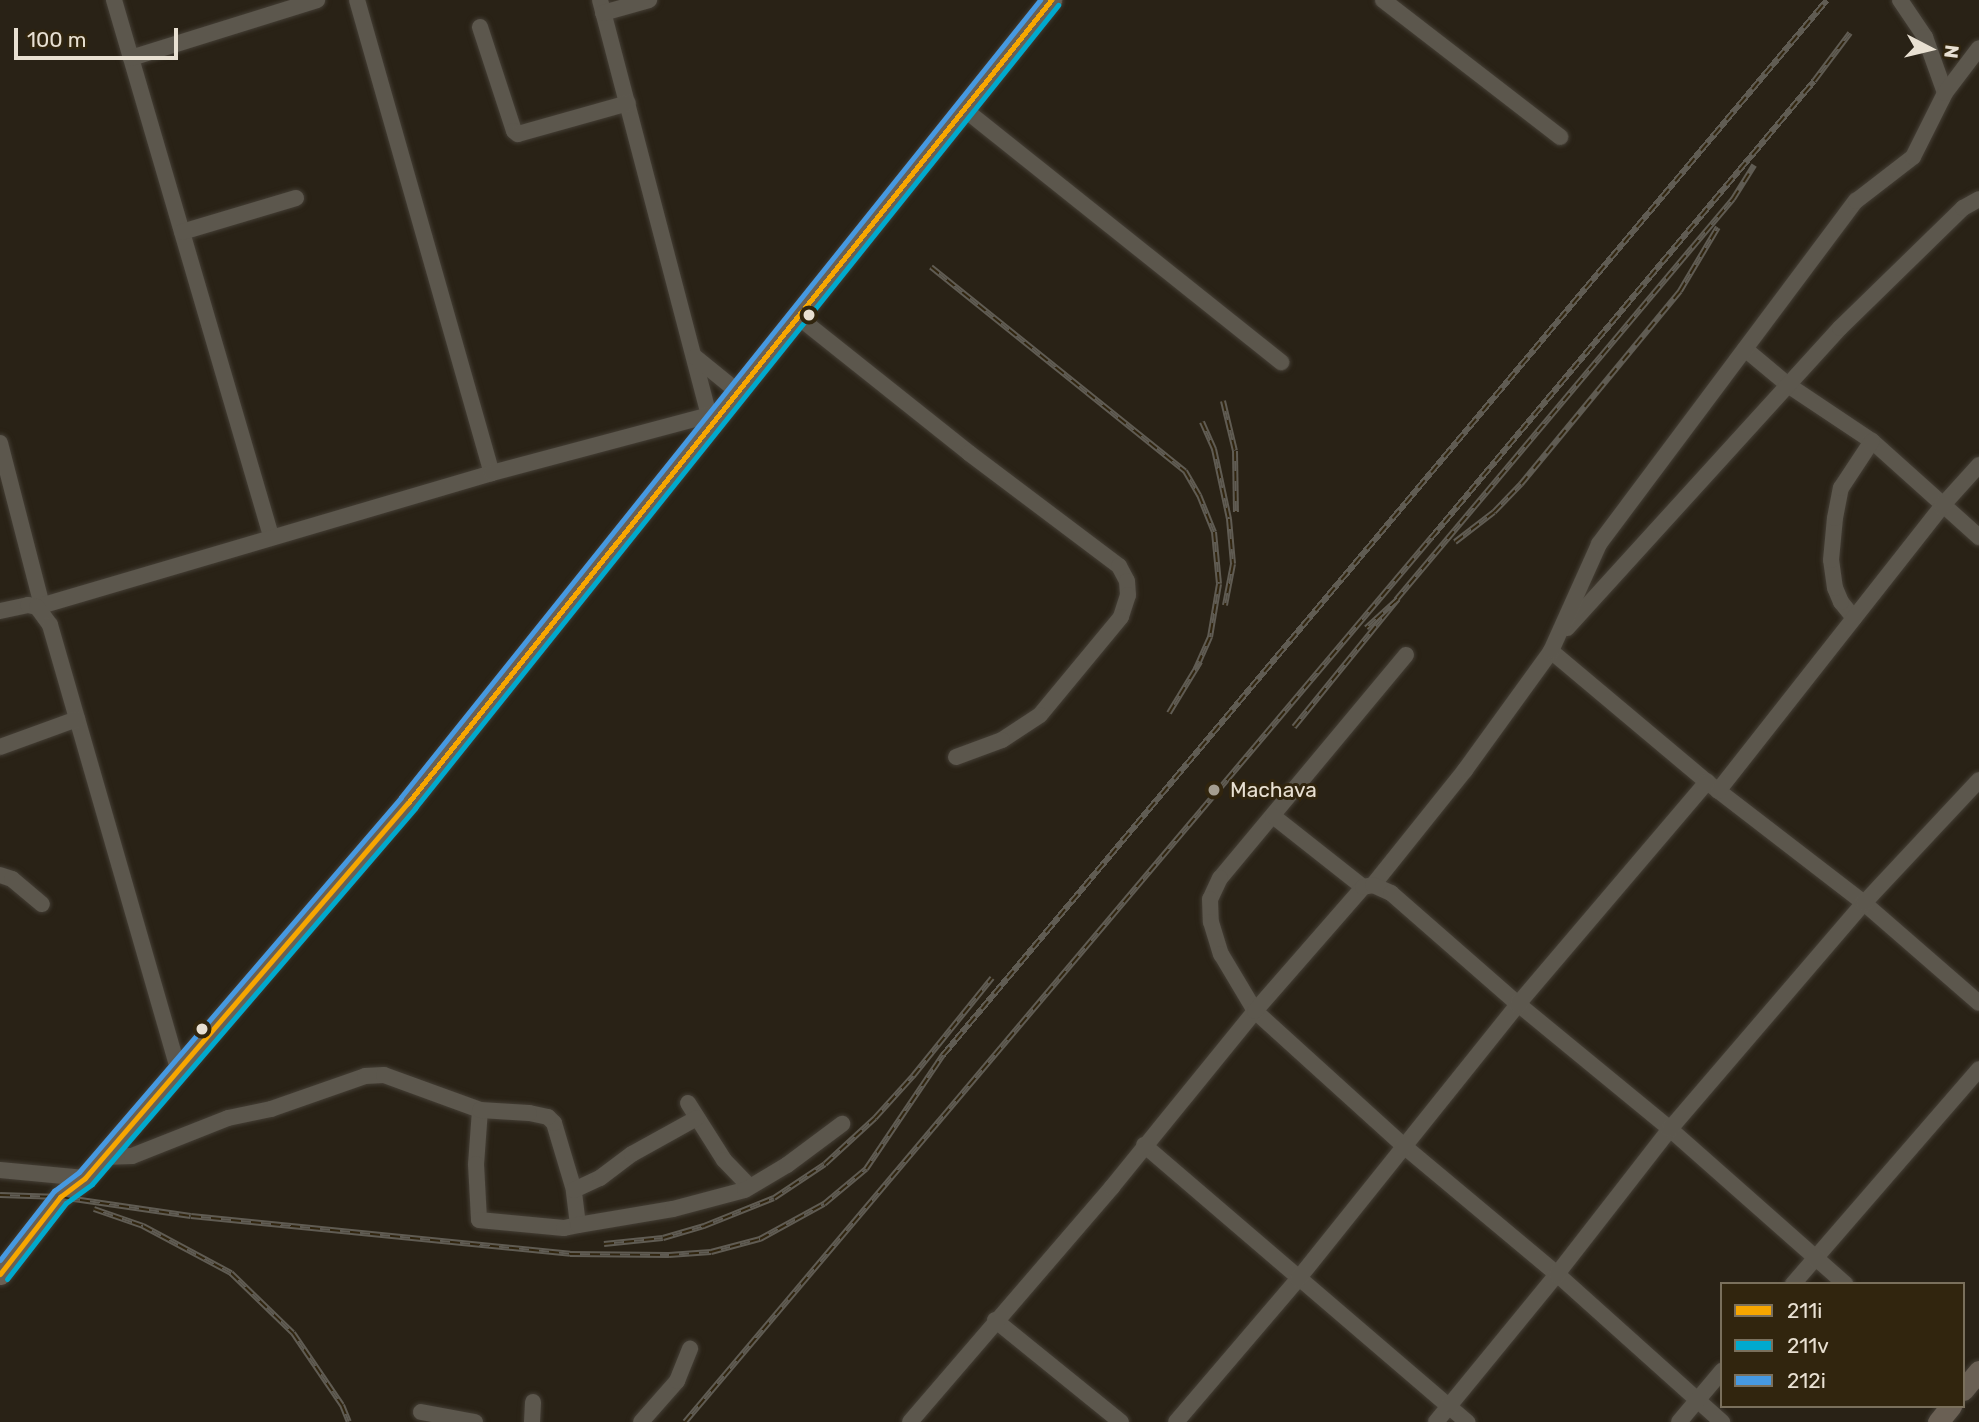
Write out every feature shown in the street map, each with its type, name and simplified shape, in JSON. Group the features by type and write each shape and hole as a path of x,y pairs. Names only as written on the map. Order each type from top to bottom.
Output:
{"main road":[{"path":"0,1274 64,1193 85,1178 408,803 710,420 737,391 1051,0"},
{"path":"1938,1422 1949,1408"}],"street":[{"path":"114,0 271,536"},
{"path":"131,58 317,0"},
{"path":"357,0 492,473"},
{"path":"0,611 28,605 39,606 492,473 710,420 602,7 649,0"},
{"path":"1383,0 1560,137"},
{"path":"1900,0 1925,37 1945,93"},
{"path":"481,27 517,134 628,103"},
{"path":"1554,645 1599,544 1856,201 1913,157 1945,93 1979,48"},
{"path":"964,109 1281,362"},
{"path":"182,232 296,198"},
{"path":"910,1422 1112,1187 1255,1012 1368,886 1465,770 1554,645 1840,328 1963,208 1979,199"},
{"path":"797,316 969,453 1112,560 1127,581 1128,595 1121,617 1040,715 1002,740 956,757"},
{"path":"1745,349 1788,385 1872,441 1979,537"},
{"path":"695,357 737,391"},
{"path":"1854,618 1841,602 1835,587 1831,560 1835,518 1841,488 1872,441"},
{"path":"0,443 39,606 50,625 178,1068"},
{"path":"1176,1422 1298,1279 1518,1004 1713,787 1854,618 1942,506 1979,465"},
{"path":"1554,645 1713,787 1864,903 1979,1003"},
{"path":"1406,654 1220,877 1210,899 1211,922 1220,954 1255,1012 1405,1147 1557,1274 1722,1422"},
{"path":"0,747 77,719"},
{"path":"1436,1422 1557,1274 1670,1129 1864,903 1979,780"},
{"path":"1273,816 1368,886 1391,893 1518,1004 1670,1129 1843,1282"},
{"path":"0,875 12,879 42,904"},
{"path":"1795,1282 1979,1069"},
{"path":"102,1157 132,1156 228,1118 271,1109 365,1076 393,1077 480,1110 548,1117 554,1123 574,1190 578,1226"},
{"path":"688,1103 724,1160 749,1186"},
{"path":"480,1110 476,1164 479,1220 564,1228 673,1209 749,1186 787,1165 842,1124"},
{"path":"574,1190 600,1178 632,1154 697,1118"},
{"path":"1144,1145 1467,1422"},
{"path":"0,1170 85,1178"},
{"path":"995,1320 1121,1422"},
{"path":"641,1422 677,1381 690,1348"},
{"path":"1679,1422 1720,1373"},
{"path":"532,1422 533,1402"},
{"path":"421,1412 475,1422"}],"railway":[{"path":"0,1195 60,1197 191,1216 570,1254 669,1255 711,1252 760,1239 824,1204 866,1169 943,1055 1827,0"},
{"path":"685,1422 1431,538 1814,81 1850,33"},
{"path":"1396,600 1733,199 1754,165"},
{"path":"1455,542 1494,512 1521,484 1680,291 1718,227"},
{"path":"931,267 1185,471 1199,495 1214,532 1219,584 1210,637 1196,669"},
{"path":"1223,401 1235,451 1236,512"},
{"path":"1202,422 1214,449 1229,519 1233,564 1225,605"},
{"path":"1294,727 1398,599 1366,628"},
{"path":"1169,713 1200,662"},
{"path":"604,1244 663,1238 704,1226 774,1198 825,1164 875,1118 913,1076 992,978"},
{"path":"94,1209 143,1226 231,1273 293,1333 342,1405 349,1422"}],"transit line":[{"name":"212i","path":"0,1260 54,1191 79,1172 401,797 1040,0"},
{"name":"211i","path":"0,1274 60,1197 85,1178 408,803 1051,0"},
{"name":"211v","path":"7,1279 66,1203 92,1184 415,808 1058,5"}],"place":[{"name":"Machava","path":"1214,790"}]}
